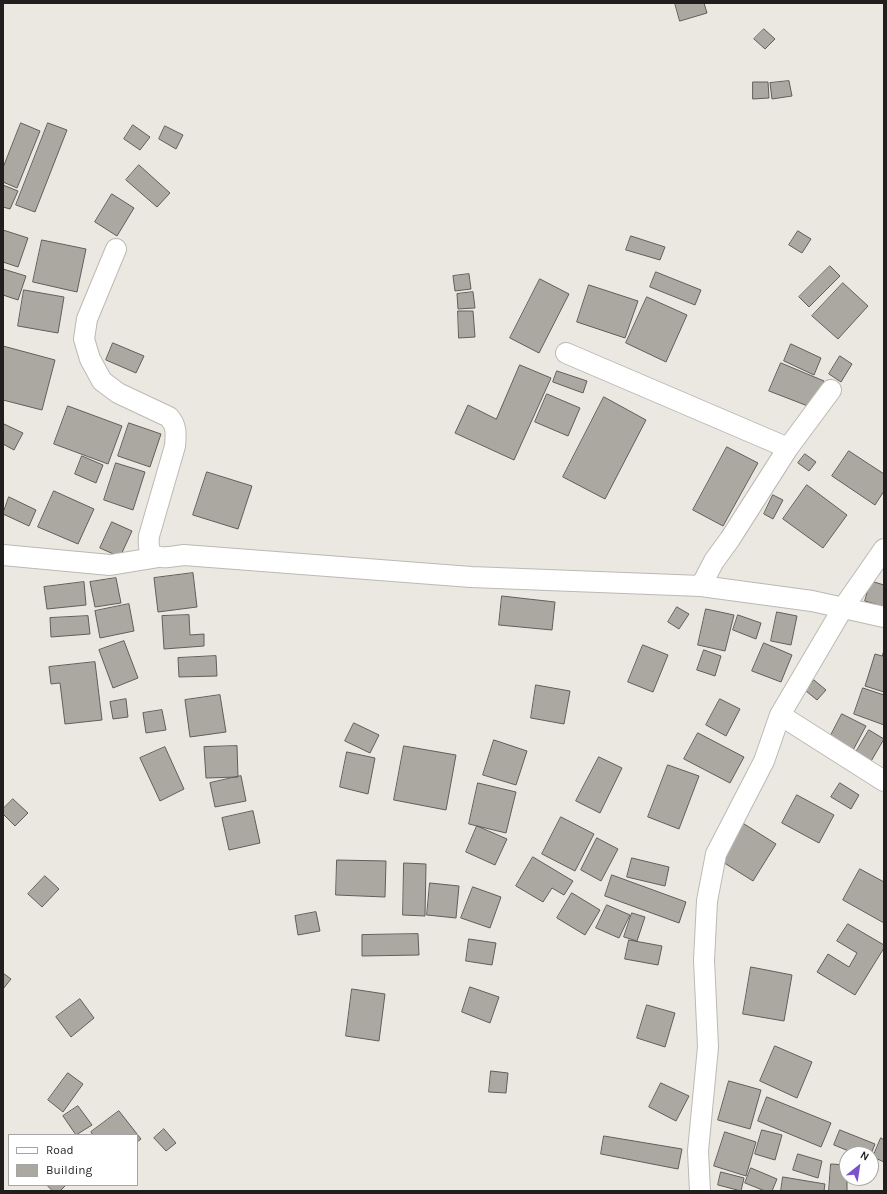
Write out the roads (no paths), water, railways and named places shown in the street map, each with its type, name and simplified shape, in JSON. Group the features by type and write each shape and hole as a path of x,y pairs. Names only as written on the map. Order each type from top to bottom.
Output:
{"street":[{"path":"116,249 87,319 84,339 90,359 102,381 118,393 169,417 175,424 175,446 148,536 148,548 152,555 159,557"},
{"path":"566,353 788,448"},
{"path":"701,586 714,560 788,448 832,390"},
{"path":"700,1191 698,1151 708,1046 704,960 707,901 716,854 764,761 780,715 843,608 884,549"},
{"path":"3,555 110,565 159,557 184,555 471,577 701,586 812,601 884,617"},
{"path":"780,715 884,781"}]}
